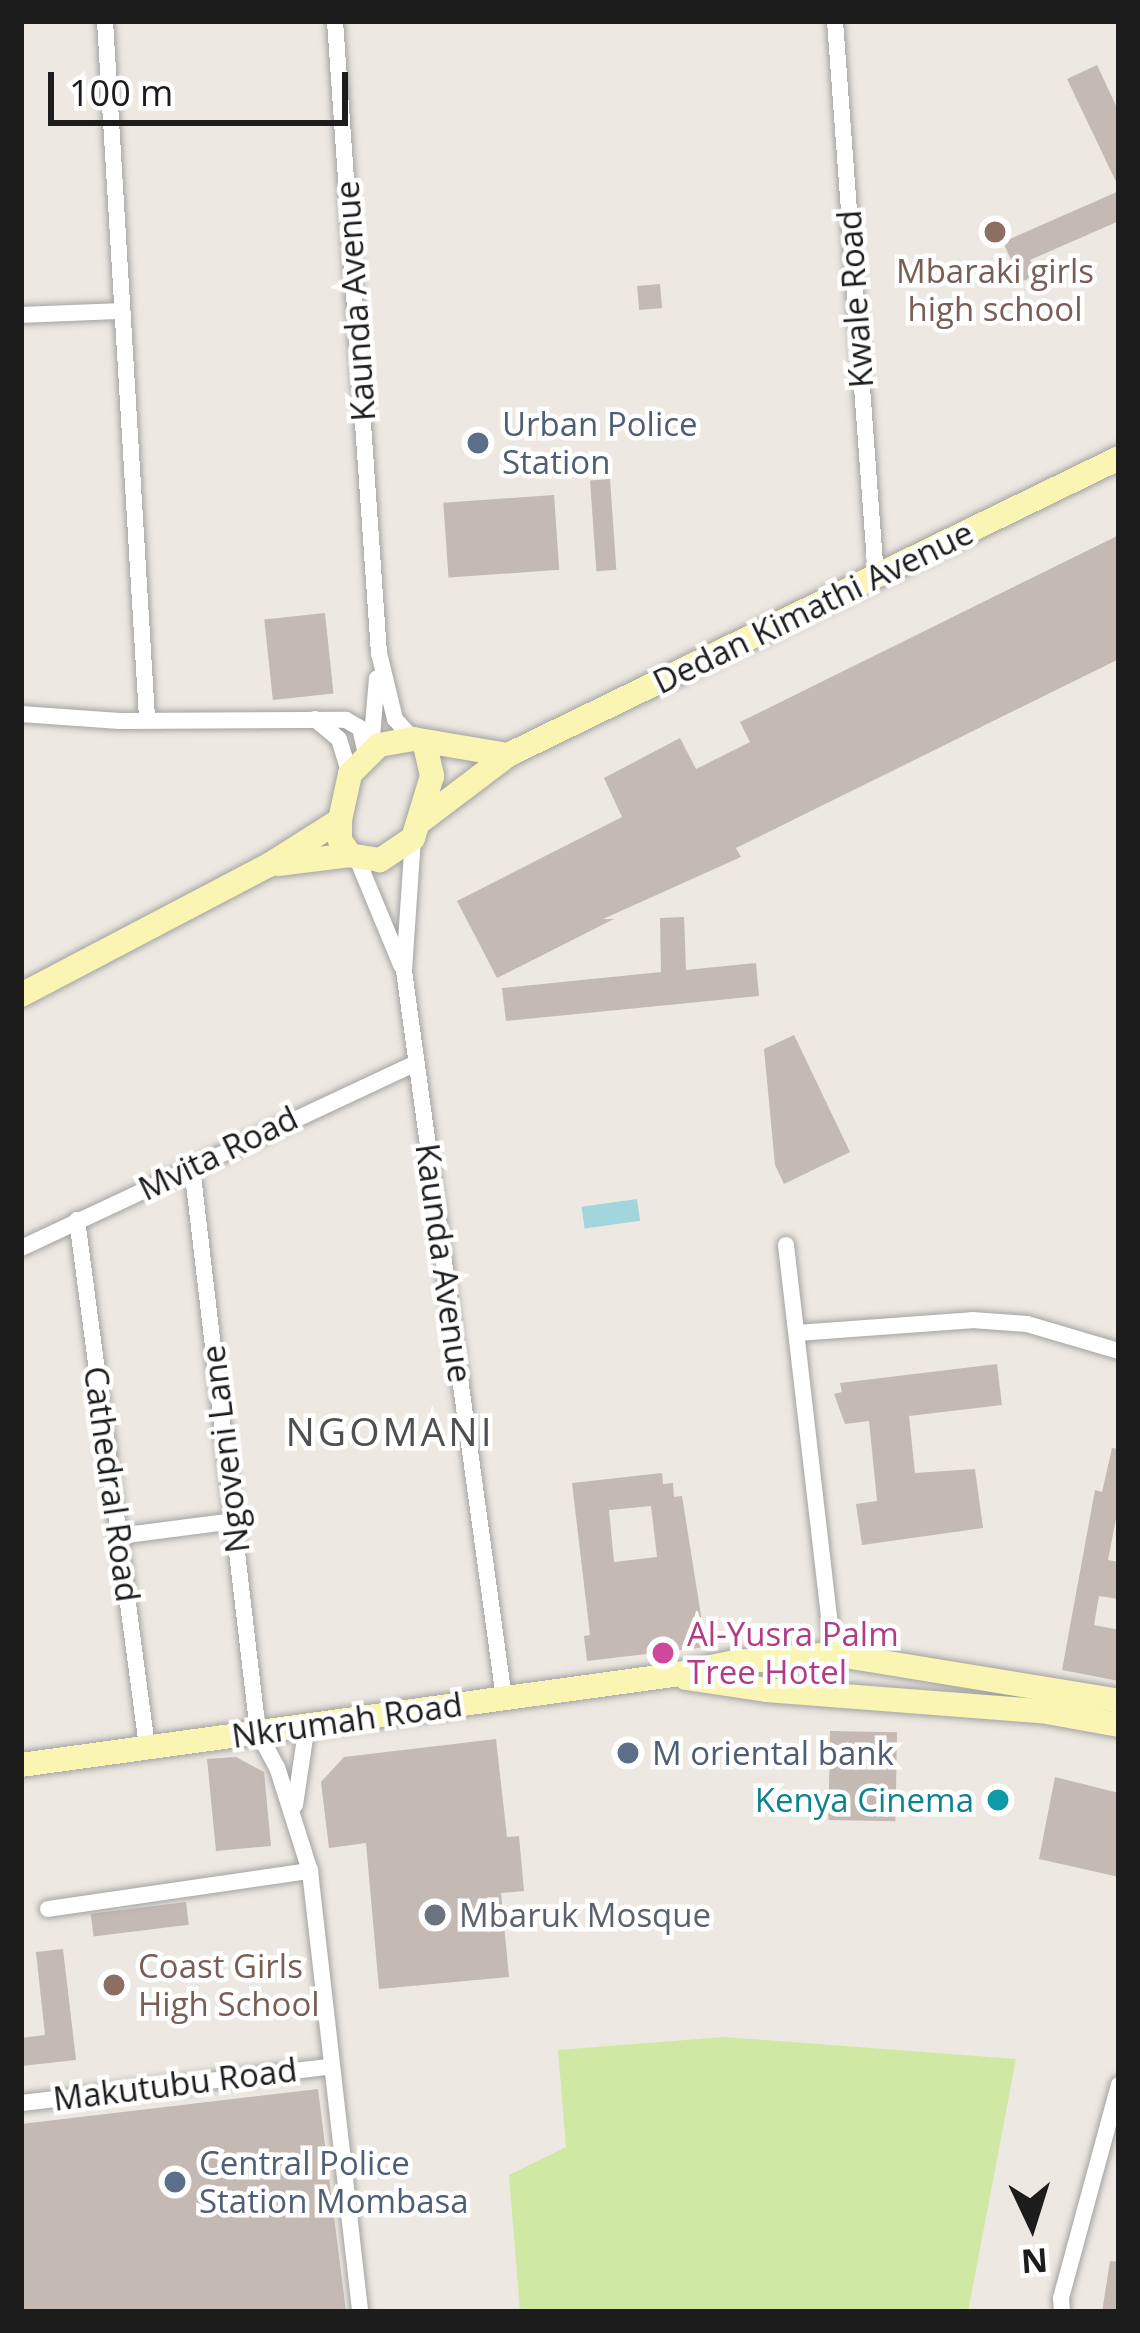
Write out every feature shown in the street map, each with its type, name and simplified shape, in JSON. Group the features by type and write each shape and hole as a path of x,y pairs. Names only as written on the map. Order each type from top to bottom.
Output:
{"street":[{"path":"105,21 147,717"},
{"name":"Kaunda Avenue","path":"335,21 379,653"},
{"name":"Kwale Road","path":"835,21 876,576"},
{"path":"21,315 122,311"},
{"name":"Dedan Kimathi Avenue","path":"417,830 508,755 1119,458"},
{"path":"379,653 395,719 419,742 432,776 417,830 404,971"},
{"path":"379,653 362,760 340,820 340,841 354,858 404,971"},
{"path":"21,714 314,719 362,760"},
{"path":"362,760 393,740 508,755"},
{"path":"21,995 269,865 340,820"},
{"path":"269,865 380,860 417,830"},
{"name":"Kaunda Avenue","path":"404,971 504,1698"},
{"name":"Mvita Road","path":"21,1248 416,1063"},
{"name":"Ngoveni Lane","path":"192,1167 258,1732 293,1812 310,1870 361,2312"},
{"name":"Cathedral Road","path":"77,1220 147,1747"},
{"path":"786,1245 833,1654"},
{"path":"796,1333 972,1320 1027,1324 1119,1351"},
{"path":"119,1536 234,1521"},
{"name":"Nkrumah Road","path":"21,1765 673,1676 735,1662 833,1654 1119,1701"},
{"path":"874,1699 877,1661"},
{"name":"Nkrumah Road","path":"673,1676 874,1699 1041,1711 1119,1725"},
{"path":"293,1812 307,1726"},
{"path":"48,1909 310,1870"},
{"name":"Makutubu Road","path":"21,2103 329,2066"},
{"path":"1058,2307 1111,2142 1119,2085"}],"green space":[{"path":"724,2037 1016,2059 968,2312 520,2312 509,2175 566,2147 558,2050"}],"water":[{"path":"637,1199 640,1221 585,1229 582,1207"}],"building":[{"path":"1097,65 1119,112 1119,188 1067,79"},
{"path":"1119,191 1119,221 1030,260 1037,275 1021,282 1003,242"},
{"path":"660,284 662,308 639,310 637,286"},
{"path":"610,479 616,570 596,571 590,480"},
{"path":"554,495 559,570 449,578 443,503"},
{"path":"1119,535 1119,659 736,848 741,857 603,919 614,919 497,978 457,901 622,817 604,778 680,738 696,769 750,742 740,722"},
{"path":"325,613 333,694 273,700 264,619"},
{"path":"684,917 686,970 756,963 759,996 506,1021 502,988 661,972 660,918"},
{"path":"794,1035 850,1152 784,1184 775,1165 764,1049"},
{"path":"997,1364 1002,1405 909,1416 915,1473 975,1469 983,1528 862,1545 856,1504 877,1501 869,1421 845,1424 834,1394 842,1392 840,1383"},
{"path":"1112,1448 1119,1449 1119,1503 1108,1560 1119,1562 1119,1599 1099,1596 1094,1625 1119,1630 1119,1681 1062,1670 1095,1490 1102,1492"},
{"path":"662,1473 663,1484 673,1483 674,1497 682,1496 706,1647 587,1661 584,1636 590,1635 572,1483","holes":["651,1506 657,1557 614,1562 609,1510"]},
{"path":"830,1731 897,1732 895,1821 828,1820"},
{"path":"496,1739 507,1837 519,1836 524,1891 501,1893 509,1977 379,1989 366,1843 329,1848 321,1782 344,1757"},
{"path":"236,1757 264,1772 271,1846 216,1851 207,1759"},
{"path":"1055,1777 1119,1793 1119,1877 1039,1859"},
{"path":"186,1902 189,1925 94,1937 91,1914"},
{"path":"63,1949 76,2060 21,2066 21,2038 45,2035 36,1952"},
{"name":"Central Police Station Mombasa","path":"318,2089 346,2312 21,2312 21,2124"},
{"path":"1110,2261 1119,2262 1119,2312 1102,2312"}],"place":[{"name":"Mbaraki girls high school","path":"995,232"},
{"name":"Urban Police Station","path":"478,443"},
{"name":"Al-Yusra Palm Tree Hotel","path":"663,1653"},
{"name":"M oriental bank","path":"628,1753"},
{"name":"Kenya Cinema","path":"998,1800"},
{"name":"Mbaruk Mosque","path":"435,1915"},
{"name":"Coast Girls High School","path":"114,1985"},
{"name":"Central Police Station Mombasa","path":"175,2182"}],"district":[{"name":"NGOMANI","path":"390,1431"}]}
